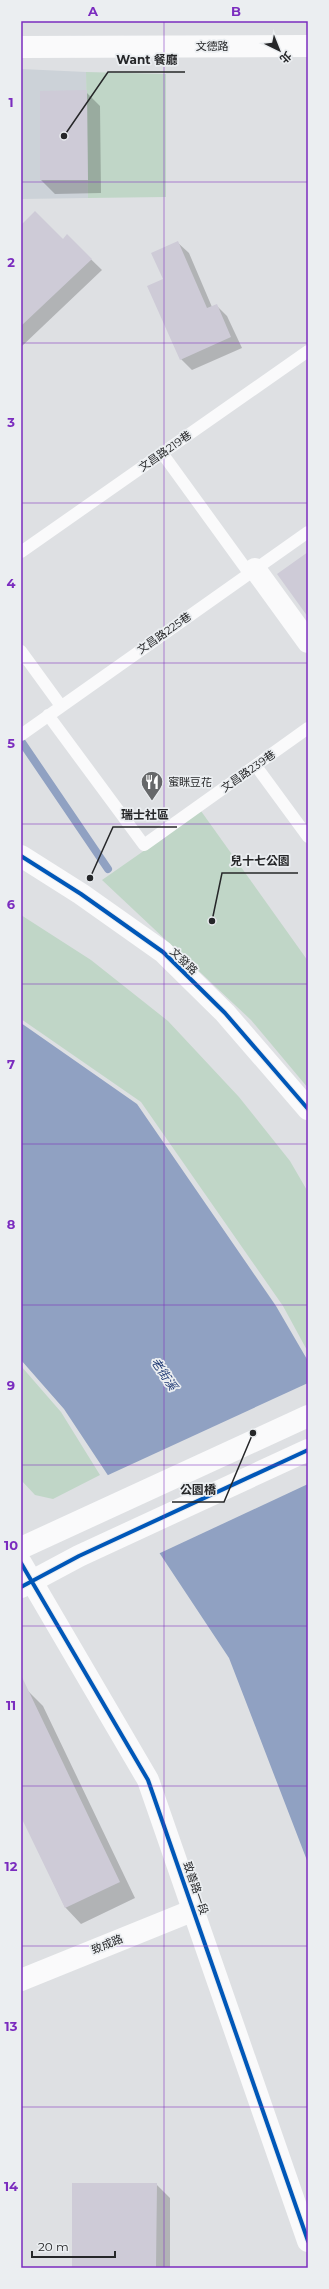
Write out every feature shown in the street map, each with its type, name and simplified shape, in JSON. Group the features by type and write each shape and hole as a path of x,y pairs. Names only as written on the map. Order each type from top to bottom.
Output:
{"street":[{"name":"文德路","path":"21,47 308,46"},
{"path":"252,571 308,642"},
{"name":"文發路","path":"21,856 82,894 163,952 225,1013 308,1109"},
{"path":"21,1548 308,1416"},
{"path":"27,1584 79,1556 308,1450"},
{"name":"致善路一段","path":"21,1562 27,1584 148,1780 308,2241"},
{"name":"致成路","path":"21,1980 194,1910"}],"lane":[{"name":"文昌路219巷","path":"21,552 308,351"},
{"path":"162,453 252,571"},
{"name":"文昌路225巷","path":"21,735 308,532"},
{"path":"21,651 61,706"},
{"name":"文昌路239巷","path":"48,715 144,845 308,728"},
{"path":"256,766 308,837"}],"shaded area":[{"path":"21,69 86,72 88,198 21,199"}],"green space":[{"path":"86,72 166,74 166,197 88,198"},
{"path":"201,811 308,961 308,1088 251,1020 102,880"},
{"path":"21,915 91,960 168,1021 239,1097 290,1161 308,1192 308,1352 283,1306 141,1102 21,1019"},
{"path":"21,1366 61,1412 100,1475 53,1499 35,1495 21,1480"}],"water":[{"name":"老街溪","path":"21,1023 137,1104 276,1306 308,1361 308,1863 229,1658 64,1409 21,1360"}],"pier":[{"path":"308,1383 308,1484 158,1554 106,1476"}],"building":[{"path":"87,90 88,180 40,180 40,91"},
{"path":"35,211 63,239 67,234 92,259 21,326 21,225"},
{"path":"178,241 207,308 217,304 231,337 180,360 147,286 163,279 151,253"},
{"path":"308,552 308,617 277,574"},
{"path":"21,1675 120,1882 65,1908 21,1817"},
{"path":"72,2183 157,2183 156,2268 72,2268"}],"waterway":[{"path":"21,741 108,869"}],"cycle path":[{"path":"21,856 81,894 163,952 225,1013 308,1109"},
{"path":"21,1587 79,1556 308,1450"},
{"path":"21,1563 148,1780 308,2241"}],"place":[{"name":"Want 餐廳","path":"64,136"},
{"name":"蜜眯豆花","path":"152,802"},
{"name":"瑞士社區","path":"90,878"},
{"name":"兒十七公園","path":"212,921"},
{"name":"公園橋","path":"253,1433"}]}
